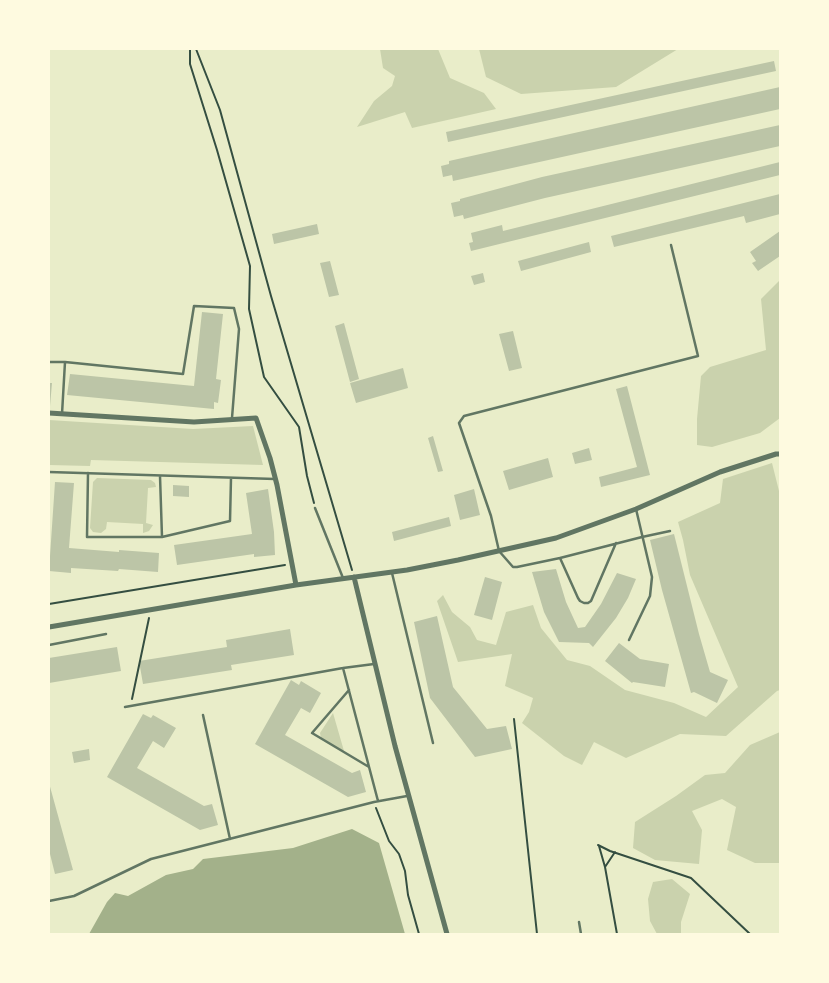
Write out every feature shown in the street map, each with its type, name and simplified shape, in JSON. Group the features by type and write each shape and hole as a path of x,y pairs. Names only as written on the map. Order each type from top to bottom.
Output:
{"street":[{"path":"49,413 194,422 256,418 276,479 296,585"},
{"path":"49,627 296,585 416,568 556,538 636,509 720,472 780,454"},
{"path":"354,577 395,746 447,934"}],"lane":[{"path":"670,531 515,568 499,551 491,516 459,423 464,416 698,356 671,245"},
{"path":"49,362 66,362 183,374 194,306 234,308 239,329 232,420"},
{"path":"62,414 66,362"},
{"path":"773,455 780,449"},
{"path":"49,472 276,479"},
{"path":"88,473 86,537 162,537 230,521 231,478"},
{"path":"160,476 162,537"},
{"path":"315,508 344,579"},
{"path":"629,640 650,596 652,577 636,509"},
{"path":"560,558 578,598 580,601 588,603 591,601 616,543"},
{"path":"392,572 434,743"},
{"path":"49,644 106,634"},
{"path":"125,707 375,664"},
{"path":"343,668 369,767 376,802"},
{"path":"349,690 312,733 369,767"},
{"path":"203,715 230,839"},
{"path":"49,902 74,896 151,859 409,795"},
{"path":"579,922 581,934"}],"path":[{"path":"190,49 190,64 250,266 250,309 264,377 300,426 307,476 315,508"},
{"path":"196,49 220,110 271,296 354,577"},
{"path":"49,604 292,563"},
{"path":"130,706 151,610"},
{"path":"514,719 525,807 537,934"},
{"path":"376,802 389,841 399,854 405,871 408,896 420,934"},
{"path":"617,934 598,845 691,878 750,934"},
{"path":"604,867 616,852"}],"shaded area":[{"path":"380,49 438,49 450,78 484,93 496,109 412,128 405,112 357,127 374,101 392,86 395,76 383,68"},
{"path":"479,49 678,49 616,87 521,94 486,77"},
{"path":"780,280 780,418 760,433 712,447 697,445 697,419 701,376 710,367 766,350 761,299"},
{"path":"49,420 193,429 253,426 263,465 91,460 90,466 49,465"},
{"path":"772,463 780,495 780,690 726,736 680,734 626,758 594,742 582,765 564,756 522,723 529,712 533,698 505,686 512,654 458,662 437,601 443,595 452,612 470,627 477,640 496,645 506,612 533,605 541,628 567,660 590,666 625,690 674,703 706,717 738,687 690,575 678,522 720,503 723,479"},
{"path":"97,478 151,480 155,483 156,487 148,488 146,523 153,525 149,531 143,533 143,524 107,522 106,529 101,533 93,532 90,528 93,482"},
{"path":"333,713 344,751 325,742 321,738 320,733"},
{"path":"780,732 780,863 755,863 727,850 736,807 722,799 692,811 702,830 699,864 655,860 633,848 635,822 705,775 725,773 750,745"},
{"path":"352,829 379,843 405,934 89,934 107,902 115,893 128,896 166,875 193,869 203,859 293,848"},
{"path":"672,879 690,894 681,922 681,934 657,934 650,921 648,899 653,882"}],"building":[{"path":"774,61 776,71 448,142 446,132"},
{"path":"780,87 780,109 453,181 452,175 443,177 441,166 449,164 449,161"},
{"path":"780,125 780,146 545,198 464,219 463,215 454,217 451,203 460,201 460,199 542,177"},
{"path":"780,162 780,175 471,251 469,243 473,242 471,233 502,225 503,231"},
{"path":"780,194 780,214 746,223 744,216 614,247 611,236"},
{"path":"317,224 319,234 274,244 272,234"},
{"path":"780,231 780,256 758,271 752,263 756,261 750,252"},
{"path":"589,242 591,252 521,271 518,261"},
{"path":"330,261 339,295 329,297 320,263"},
{"path":"483,273 485,282 474,285 471,276"},
{"path":"202,312 223,314 216,379 221,380 218,403 214,402 214,409 67,395 70,374 194,386"},
{"path":"344,323 359,379 350,382 335,326"},
{"path":"513,331 522,368 509,371 499,334"},
{"path":"403,368 408,388 356,403 350,383"},
{"path":"49,383 52,383 50,406 49,406"},
{"path":"627,386 650,475 601,487 599,477 637,467 616,389"},
{"path":"433,436 443,471 438,472 428,438"},
{"path":"589,448 592,460 575,464 572,453"},
{"path":"548,458 553,477 509,490 503,471"},
{"path":"55,482 74,483 69,548 159,553 158,572 71,568 71,573 49,571"},
{"path":"173,485 189,486 189,497 173,496"},
{"path":"268,489 275,555 254,557 254,554 177,565 174,545 252,534 246,493"},
{"path":"474,489 480,515 460,520 454,495"},
{"path":"449,517 451,526 394,541 392,532"},
{"path":"674,534 710,672 728,680 717,703 694,692 691,693 662,590 650,540"},
{"path":"556,569 566,602 578,628 585,627 601,604 617,573 636,579 628,598 616,618 593,647 589,643 559,642 544,612 532,572"},
{"path":"485,577 502,582 492,620 474,615"},
{"path":"437,616 453,687 487,729 506,726 512,749 475,757 430,698 414,622"},
{"path":"290,629 294,655 231,665 232,670 143,684 139,661 227,647 226,640"},
{"path":"619,643 640,659 669,664 665,687 632,683 605,661"},
{"path":"117,647 121,671 49,683 49,658"},
{"path":"291,680 299,685 301,681 321,693 310,713 301,708 285,735 352,773 360,770 366,792 348,797 255,744"},
{"path":"143,714 151,718 153,715 176,728 164,748 153,741 137,768 204,806 212,804 218,825 200,830 107,777"},
{"path":"89,749 90,760 74,763 72,752"},
{"path":"49,783 73,870 55,874 49,850"}]}
